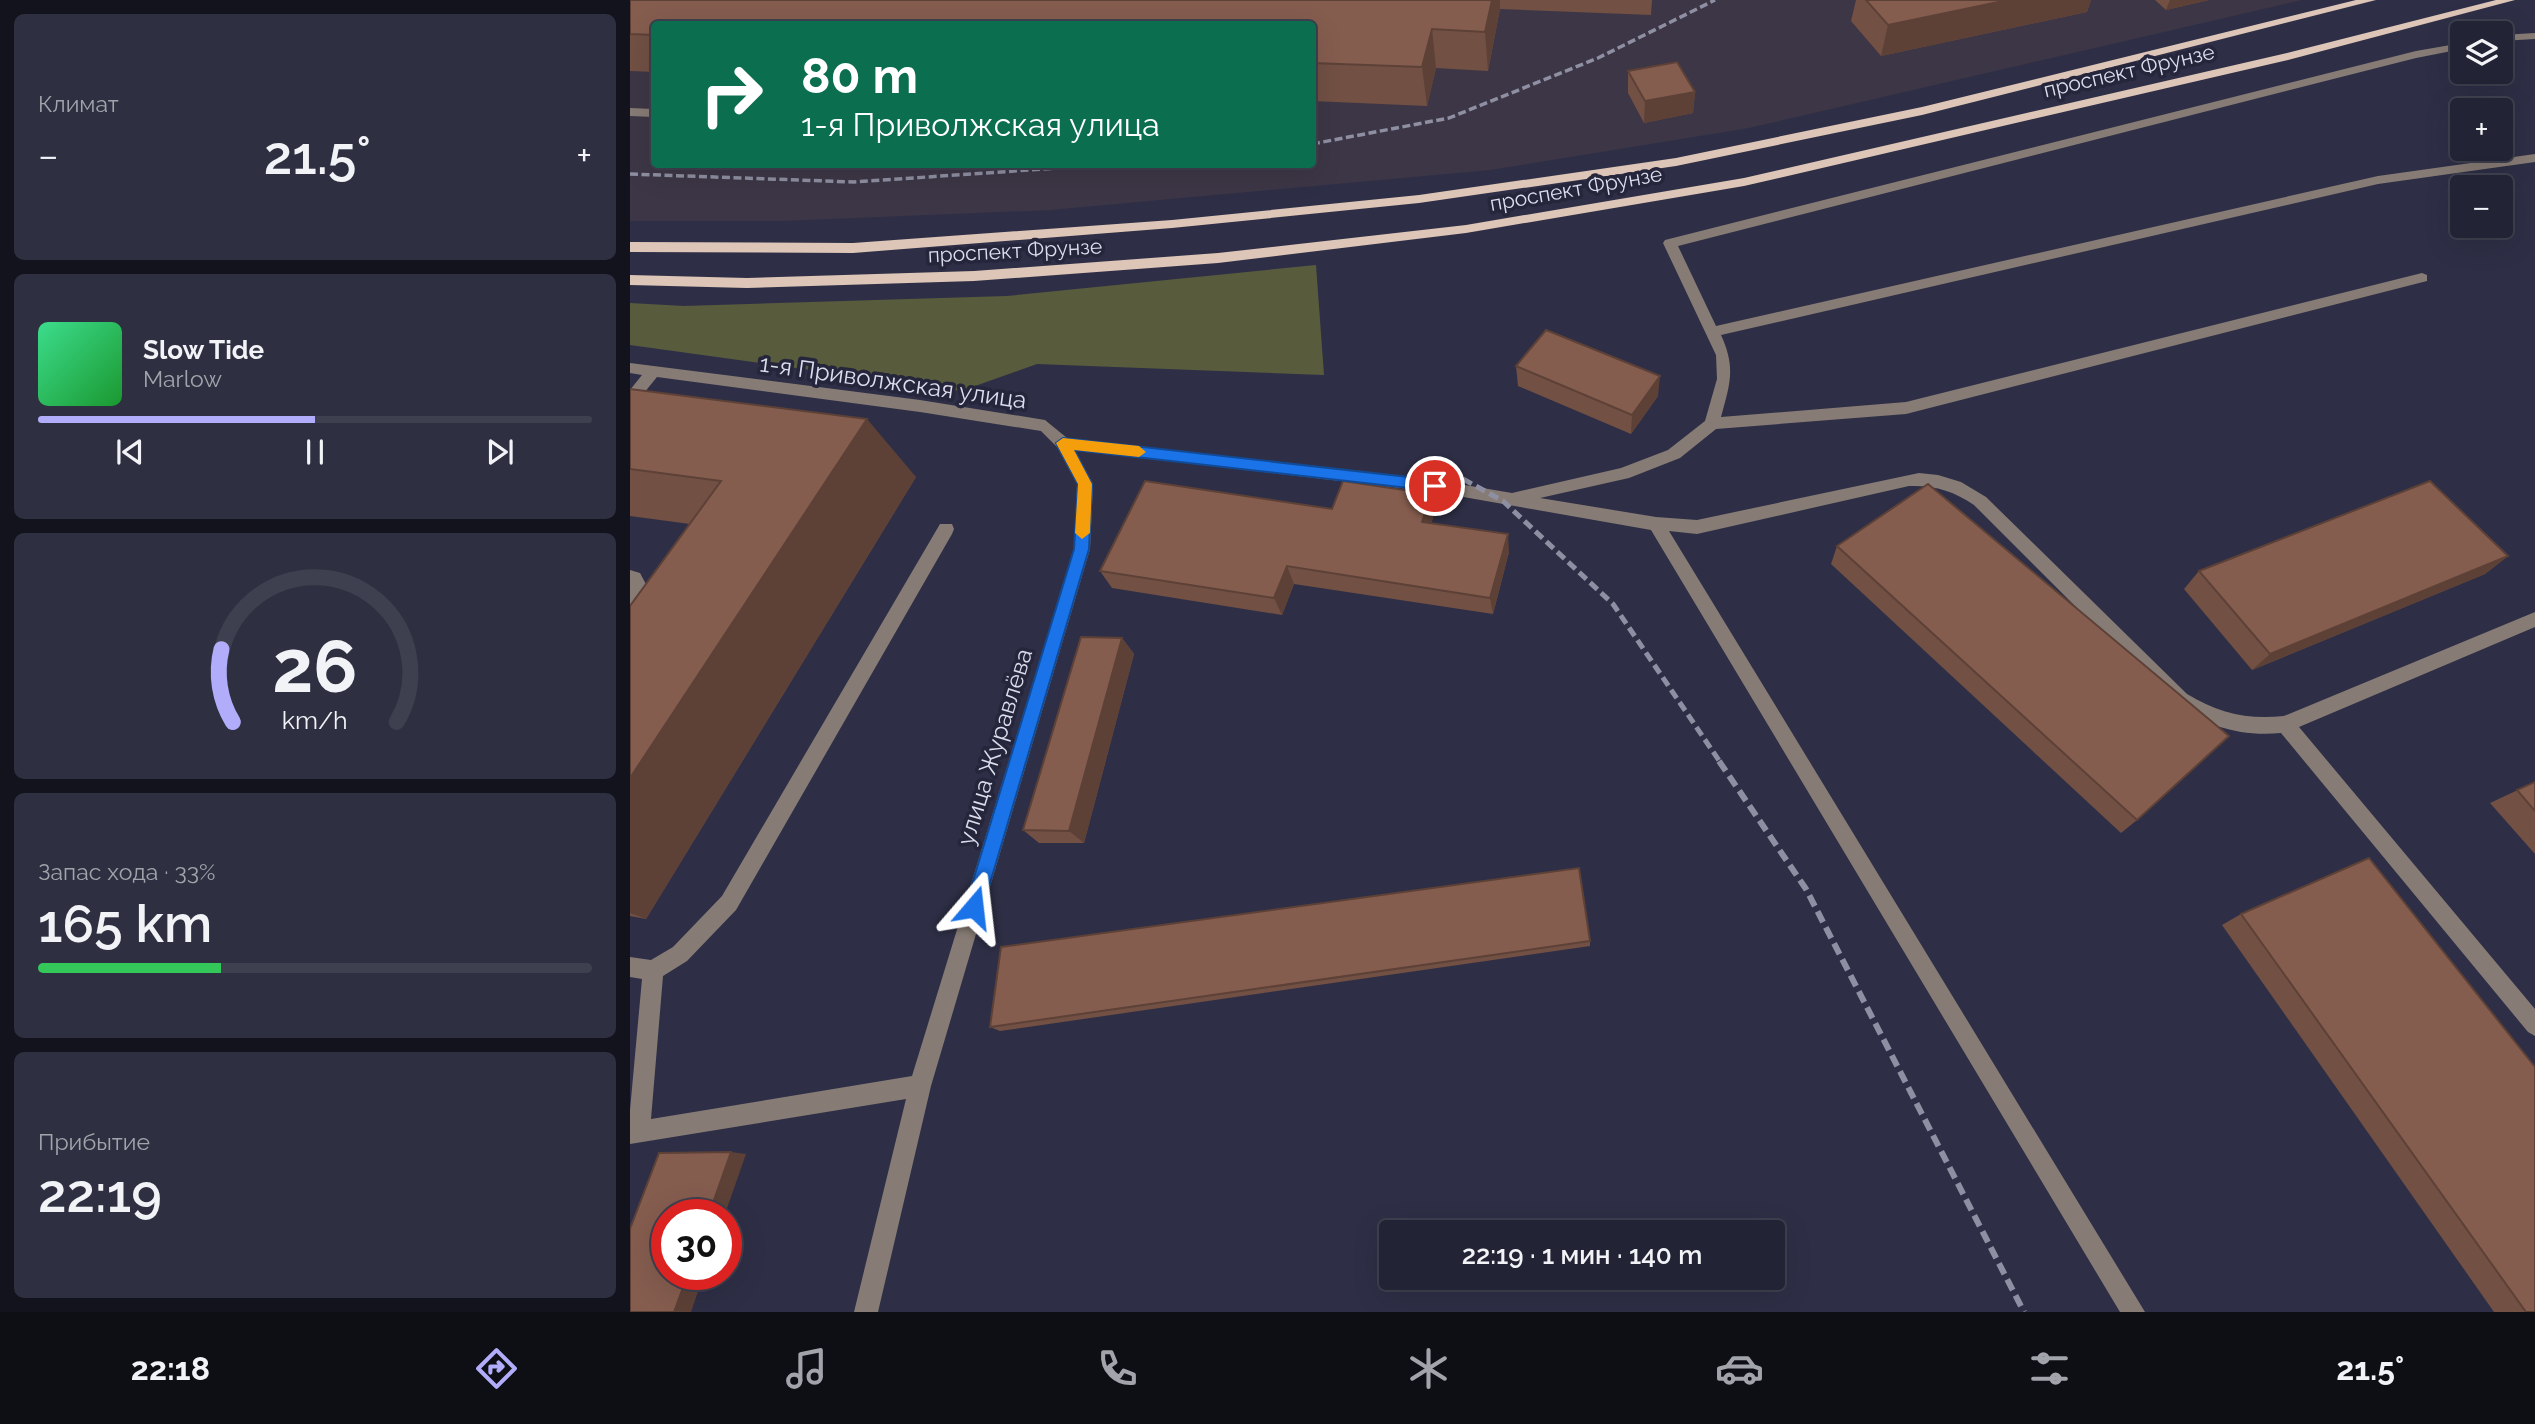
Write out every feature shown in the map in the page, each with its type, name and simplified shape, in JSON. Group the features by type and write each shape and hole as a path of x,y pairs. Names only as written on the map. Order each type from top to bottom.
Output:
{"main road":[{"name":"проспект Фрунзе","path":"630,247 853,248 1172,224 1419,199 1676,162 1908,113 2370,0"},
{"name":"проспект Фрунзе","path":"630,280 747,283 974,276 1218,258 1466,229 1744,182 2288,56 2509,0"}],"street":[{"path":"2513,37 2535,36"},
{"path":"1712,424 1724,379 1723,355 1670,243 2450,48"},
{"path":"630,112 651,113"},
{"path":"1713,332 2378,180 2535,158"},
{"path":"1508,498 1623,474 1674,454 1712,424 1906,408 2422,278"},
{"name":"1-я Приволжская улица","path":"630,368 920,406 1045,426 1063,443 1435,486 1656,524 1697,527 1909,480 1926,478 1945,482 1965,490 1980,501 2181,700 2207,716 2260,728 2285,724 2535,619"},
{"path":"630,400 654,371"},
{"name":"улица Журавлёва","path":"866,1312 920,1086 1082,549 1085,484 1063,443"},
{"path":"1656,524 2133,1312"},
{"path":"630,967 653,970 680,954 729,903 946,529"},
{"path":"630,577 635,578 640,587 630,602"},
{"path":"2285,724 2535,1025"},
{"path":"653,970 635,1133 920,1086"}],"shaded area":[{"path":"630,0 2302,0 1749,128 1490,170 1050,210 782,221 630,221"}],"green space":[{"path":"1316,265 1324,375 1037,364 961,391 630,345 630,303 684,306 1007,296"}],"building":[{"path":"630,0 1492,0 1485,32 1432,29 1422,67 1316,63 1316,21 651,21 651,35 630,34"},
{"path":"1866,0 2008,0 1888,25"},
{"path":"1677,62 1695,92 1645,101 1628,71"},
{"path":"1546,330 1660,376 1632,415 1516,366"},
{"path":"630,389 867,419 630,778 630,606 721,481 630,469"},
{"path":"1145,481 1332,509 1343,481 1431,494 1422,522 1508,534 1490,598 1287,566 1274,598 1100,571"},
{"path":"2430,481 2508,556 2270,654 2199,571"},
{"path":"1928,484 2229,736 2137,820 1837,546"},
{"path":"1081,637 1122,638 1069,831 1023,830"},
{"path":"2535,782 2535,811 2517,790"},
{"path":"2369,858 2535,1067 2535,1312 2526,1312 2241,914"},
{"path":"1579,868 1590,941 990,1027 1001,947"},
{"path":"731,1152 714,1199 651,1199 651,1290 682,1290 674,1312 630,1312 630,1229 659,1153"}],"railway":[{"path":"1316,143 1449,118 1598,58 1715,0"},
{"path":"630,174 854,182 1059,168"},
{"path":"1463,479 1503,501 1613,604 1720,762"},
{"path":"1719,761 1806,889 2024,1312"}],"slow traffic":[{"path":"1082,533 1085,484 1063,443 1139,452"}],"route":[{"path":"974,907 1082,549 1085,484 1063,443 1435,486"}]}
